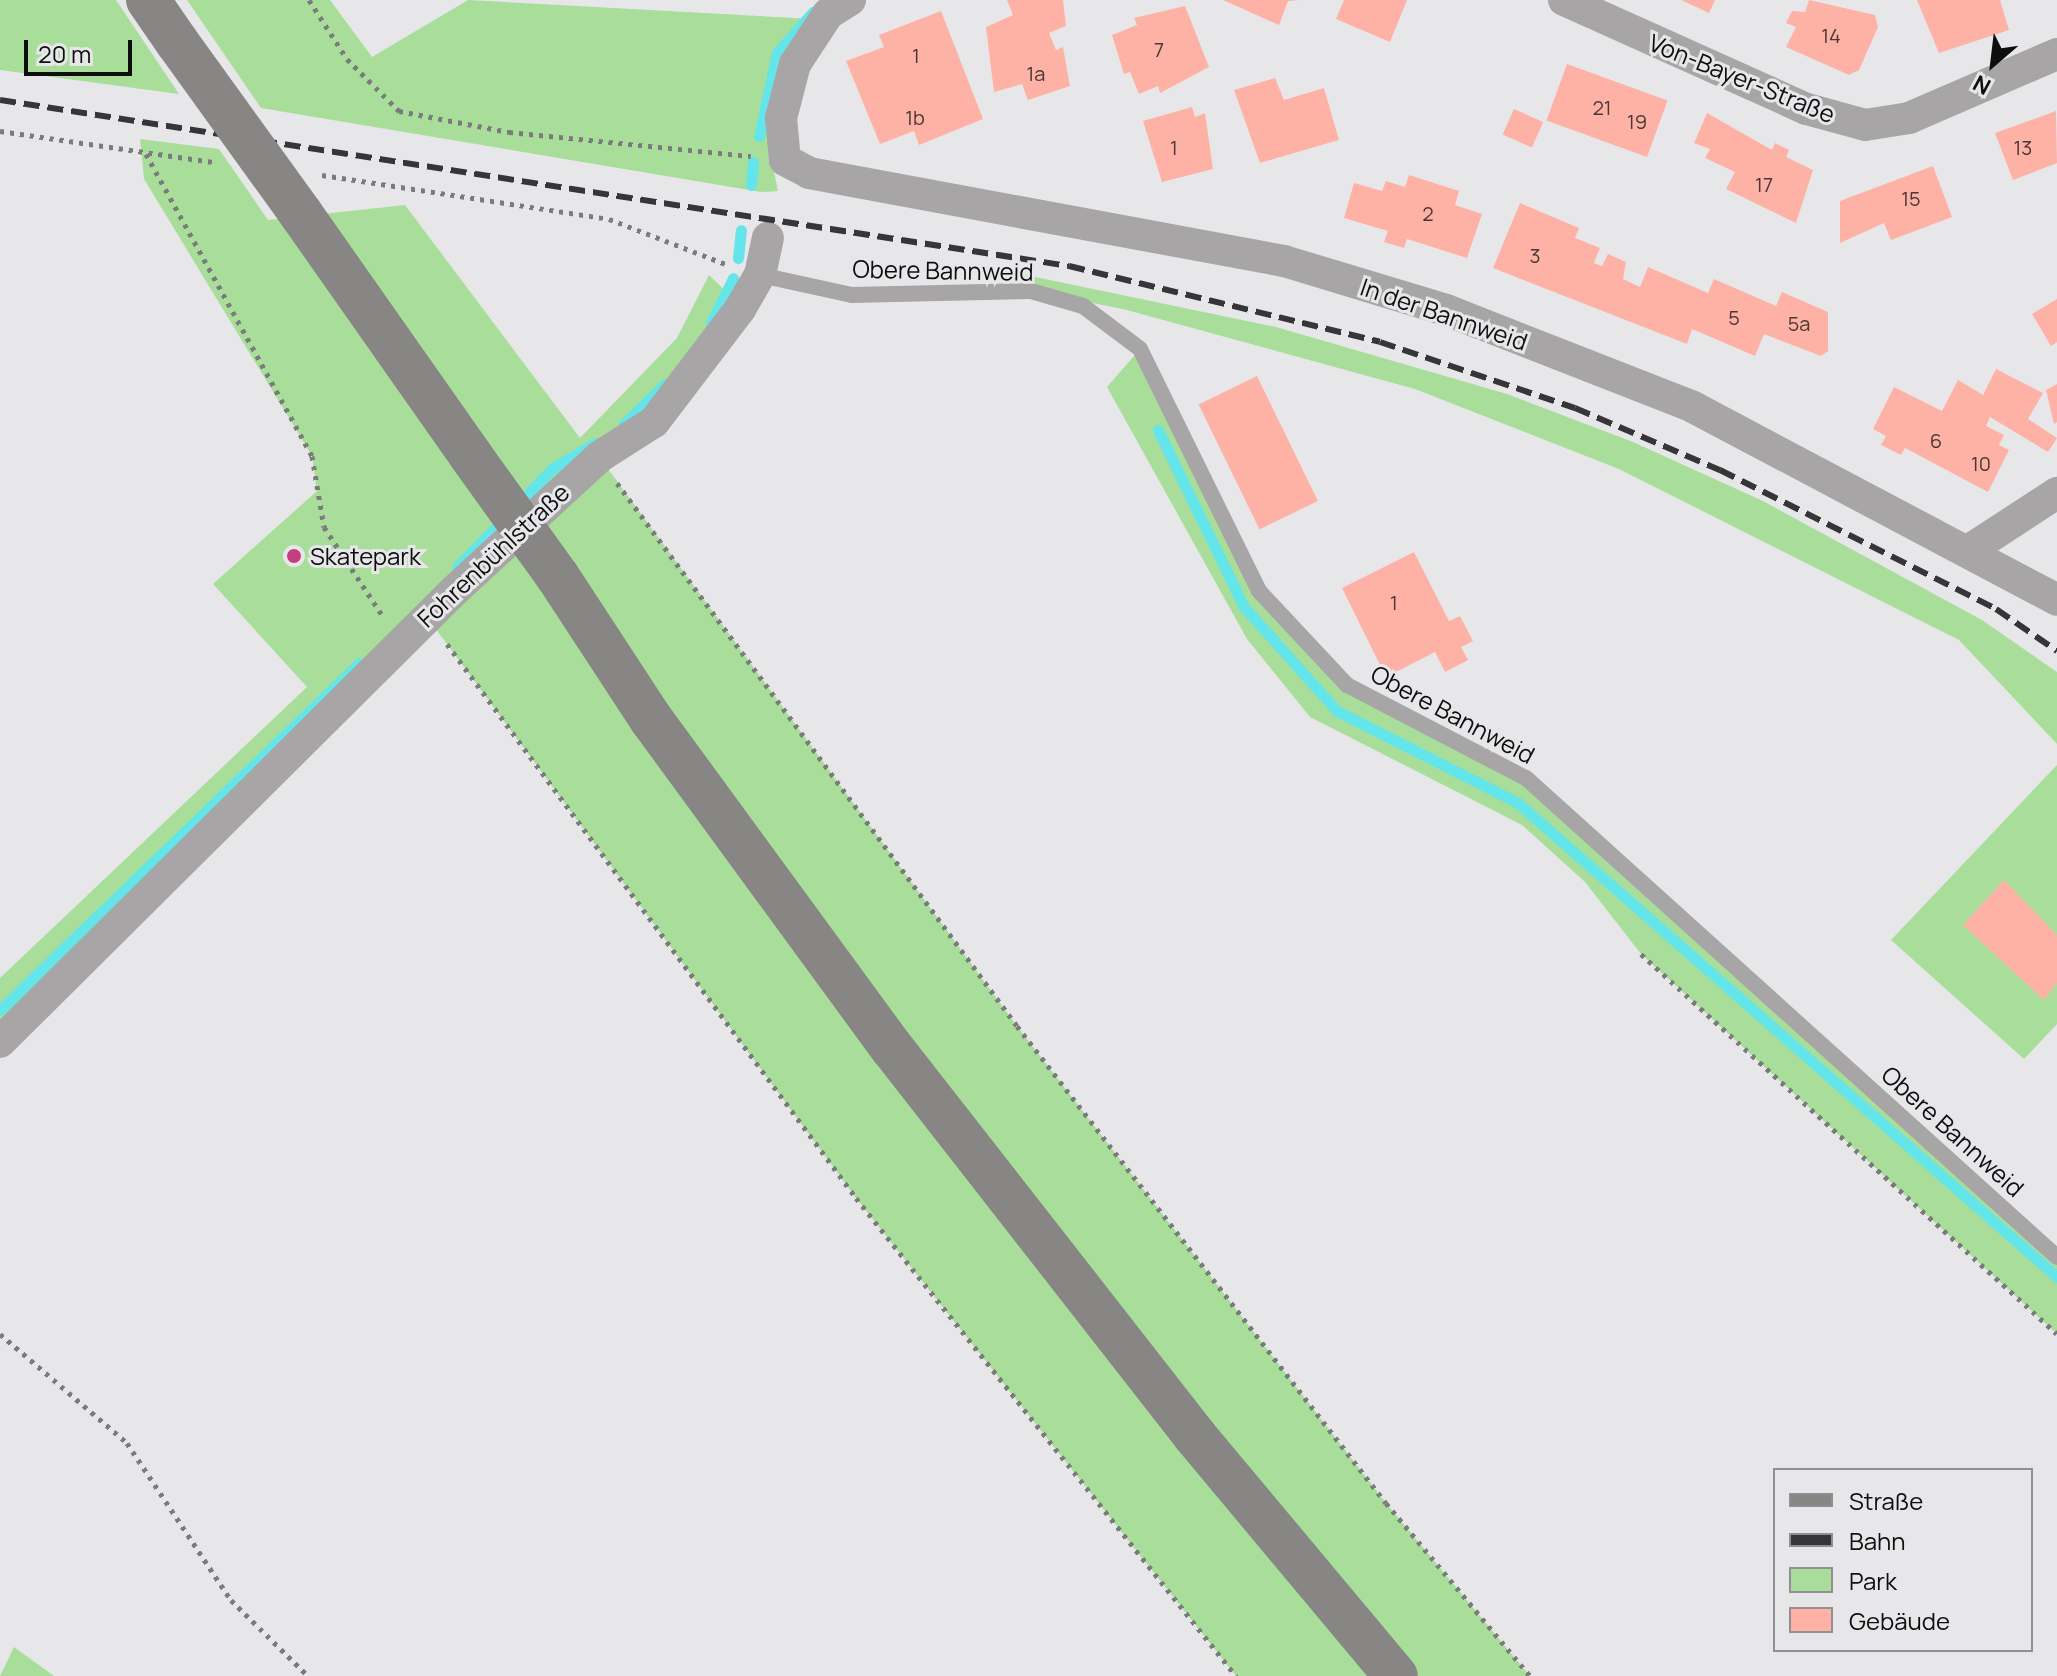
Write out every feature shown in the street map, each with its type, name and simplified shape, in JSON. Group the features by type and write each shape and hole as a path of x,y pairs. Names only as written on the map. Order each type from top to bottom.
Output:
{"main road":[{"path":"148,0 177,42 304,194 471,456 558,577 651,719 892,1048 1195,1436 1396,1676"}],"street":[{"path":"785,160 781,118 795,64 828,14 850,0"},
{"name":"Von-Bayer-Straße","path":"1564,0 1807,109 1865,125 1909,118 2057,54"},
{"name":"In der Bannweid","path":"785,160 809,173 1284,261 1446,310 1693,407 1971,549 2057,600"},
{"name":"Fohrenbühlstraße","path":"0,1042 427,617 599,457 654,422 760,275 768,238"},
{"path":"1971,549 2057,493"}],"lane":[{"name":"Obere Bannweid","path":"760,275 852,295 1031,291 1095,314 1140,349 1259,591 1347,685 1526,778 2057,1257"}],"path":[{"path":"309,0 347,59 399,111 509,132 785,160"},
{"path":"0,131 219,162"},
{"path":"146,154 312,456 324,527 384,618"},
{"path":"304,194 609,219 760,275"},
{"path":"599,457 702,607 1017,1026 1386,1503 1530,1676"},
{"path":"427,617 856,1198 1236,1676"},
{"path":"1641,954 2057,1334"},
{"path":"0,1334 127,1443 231,1600 308,1676"}],"green space":[{"path":"0,0 116,0 179,94 0,70"},
{"path":"187,0 330,0 372,57 468,0 813,19 767,137 778,191 761,192 261,108"},
{"path":"140,139 219,149 268,220 405,205 580,438 677,338 709,275 738,303 695,366 600,458 1017,1026 1386,1503 1530,1676 1236,1676 856,1198 427,617 0,1030 0,978 307,687 213,584 317,491 312,456 144,179"},
{"path":"1021,274 1276,327 1507,394 1633,442 1763,501 1982,620 2057,672 2057,744 1959,640 1619,469 1415,389 1123,309 1031,291"},
{"path":"1140,349 1259,591 1347,684 1526,778 2057,1257 2057,1334 1641,954 1585,882 1522,825 1310,717 1247,639 1107,387"},
{"path":"2057,765 2057,1024 2024,1059 1891,940"},
{"path":"14,1647 54,1676 0,1676"}],"building":[{"path":"1007,0 1063,0 1066,26 1049,33 1056,50 1063,47 1070,86 1028,100 1022,84 994,92 986,27 1013,15"},
{"path":"1223,0 1300,0 1288,1 1279,25"},
{"path":"1344,0 1407,0 1390,42 1336,19"},
{"path":"1681,0 1715,0 1709,13"},
{"path":"1809,0 1875,15 1878,27 1859,70 1849,75 1786,47 1796,27 1786,23 1792,11 1805,12"},
{"path":"1917,0 2000,0 2009,30 1939,53"},
{"path":"1185,6 1209,67 1160,93 1158,86 1139,94 1130,72 1124,74 1112,35 1137,25 1134,18"},
{"path":"941,11 983,119 919,145 914,131 880,144 846,61 884,47 879,35"},
{"path":"1567,64 1668,101 1647,157 1546,120"},
{"path":"1275,78 1284,100 1324,88 1339,140 1260,163 1234,90"},
{"path":"1192,107 1195,117 1205,113 1213,169 1162,182 1143,121"},
{"path":"1514,109 1543,122 1532,148 1503,135"},
{"path":"2056,111 2057,163 2013,180 1995,133"},
{"path":"1707,113 1772,150 1775,143 1789,150 1786,157 1813,170 1796,223 1726,189 1735,172 1705,158 1710,149 1694,143"},
{"path":"1933,166 1952,217 1891,240 1884,223 1840,243 1840,201"},
{"path":"1409,175 1459,191 1455,205 1482,214 1467,258 1407,239 1404,248 1384,242 1388,231 1344,218 1354,183 1382,191 1386,181 1405,187"},
{"path":"1520,203 1579,228 1575,238 1600,248 1594,263 1602,266 1608,254 1626,262 1623,279 1640,287 1648,267 1708,293 1714,279 1776,306 1782,292 1828,312 1828,351 1821,356 1764,334 1755,356 1692,329 1687,344 1493,268"},
{"path":"2057,299 2057,342 2051,346 2032,314"},
{"path":"1996,369 2043,393 2028,419 2057,438 2048,452 1990,417 1986,426 2004,435 1999,445 2009,450 1988,492 1905,448 1901,455 1881,445 1886,436 1873,429 1894,387 1942,411 1958,380 1983,395"},
{"path":"1257,376 1318,501 1260,529 1199,404"},
{"path":"2057,384 2057,422 2054,424 2046,390"},
{"path":"1414,552 1449,621 1460,616 1473,641 1461,647 1468,660 1445,672 1435,652 1386,677 1342,588"},
{"path":"2004,880 2057,935 2057,983 2044,1000 1963,925"}],"waterway":[{"path":"759,136 777,53 813,12"},
{"path":"751,185 753,162"},
{"path":"738,258 741,230"},
{"path":"711,323 733,278"},
{"path":"623,425 665,384"},
{"path":"1158,430 1244,607 1337,711 1518,803 2057,1277"},
{"path":"518,504 553,468 595,443"},
{"path":"457,567 504,519"},
{"path":"0,1010 359,663"}],"railway":[{"path":"0,100 1069,266 1380,342 1575,408 1720,470 1996,609 2057,651"}],"place":[{"name":"Skatepark","path":"294,556"}]}
